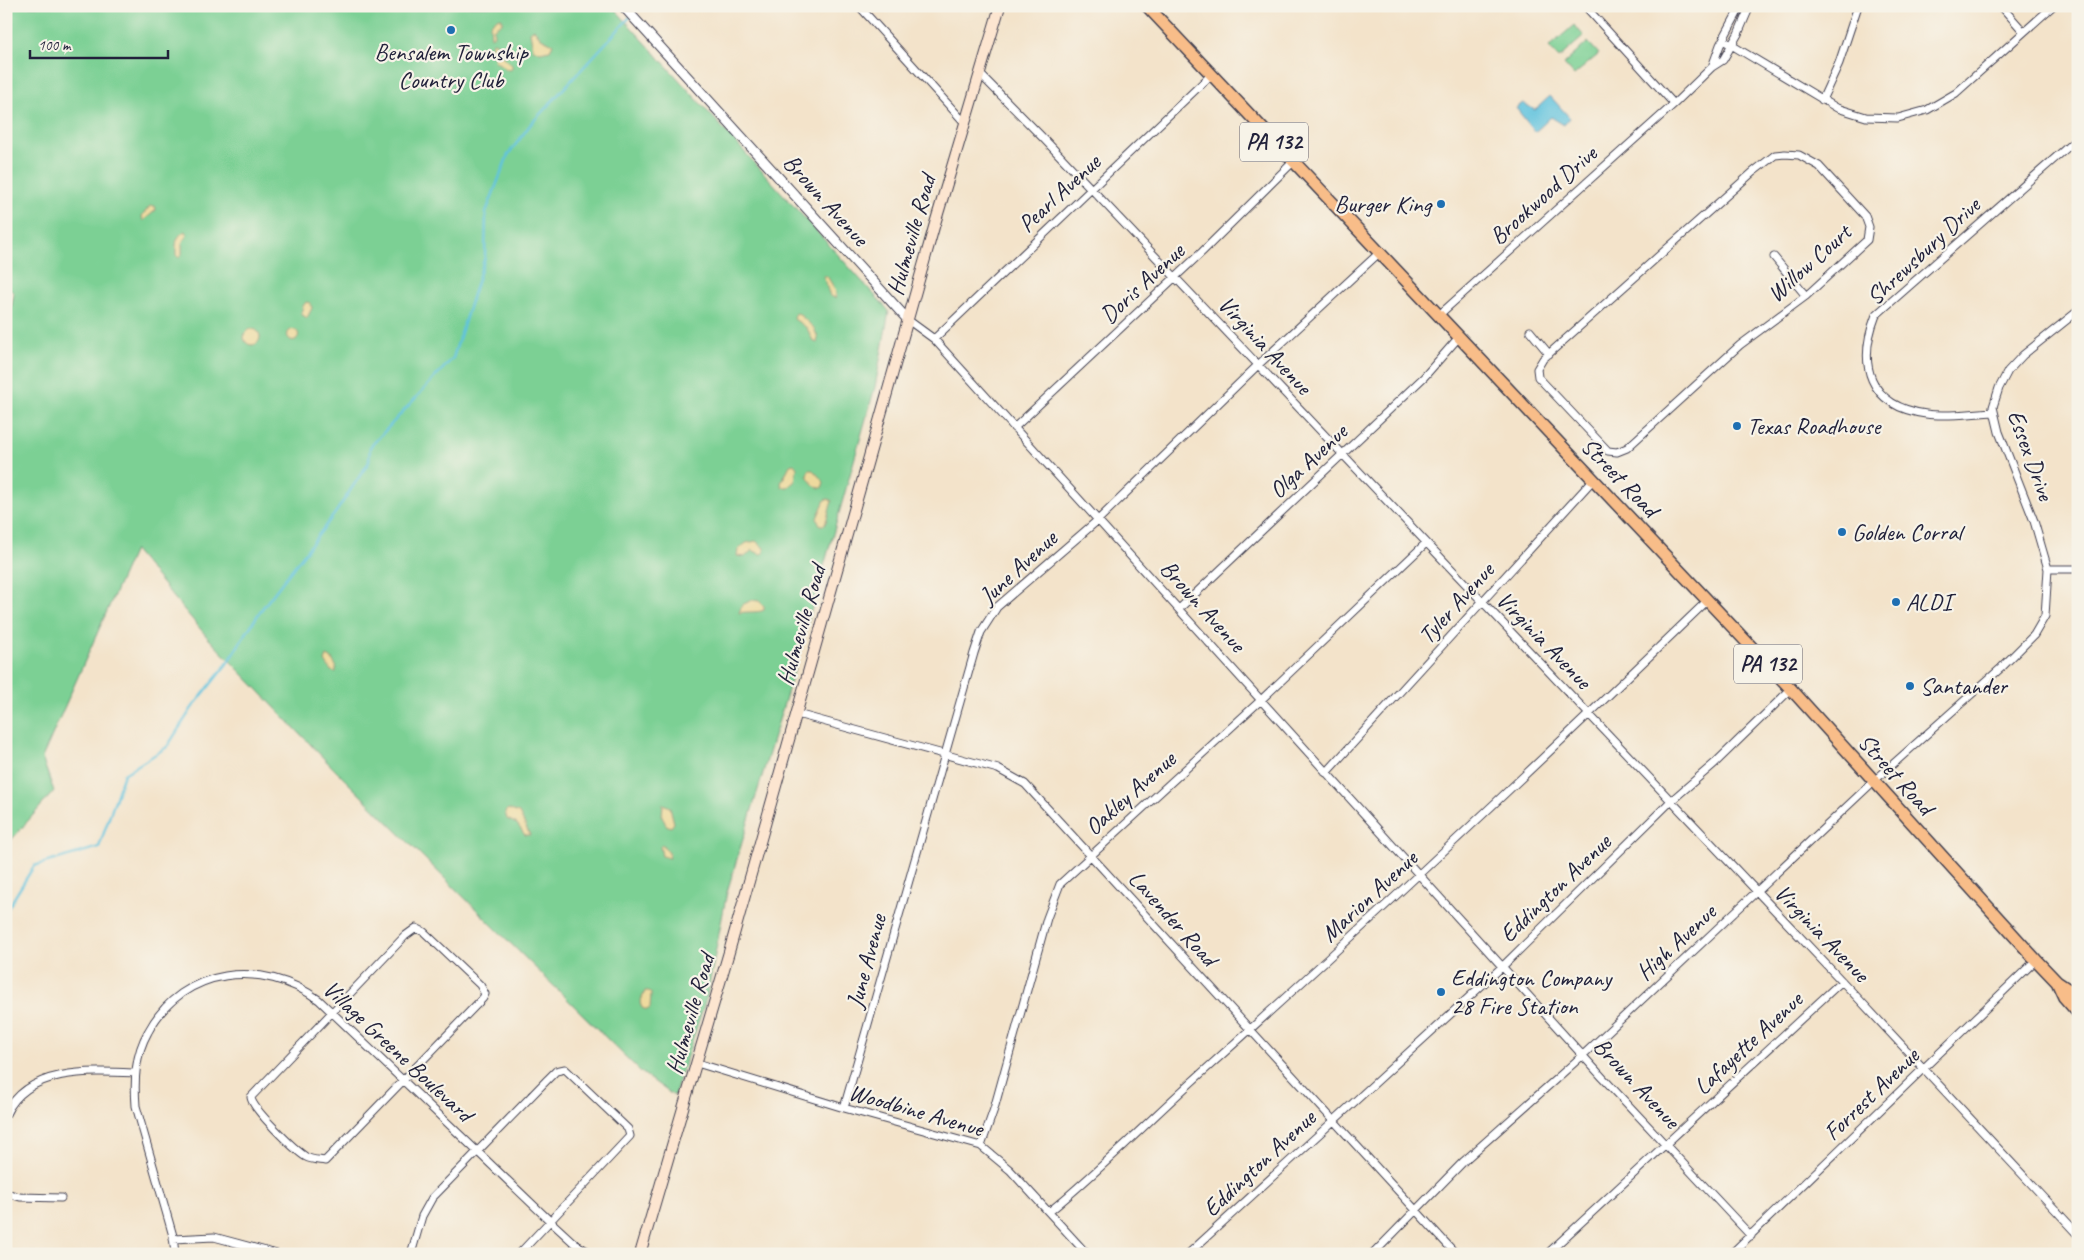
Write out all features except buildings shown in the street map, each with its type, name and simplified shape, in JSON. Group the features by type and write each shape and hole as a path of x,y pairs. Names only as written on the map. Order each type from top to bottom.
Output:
{"main road":[{"name":"Hulmeville Road","path":"640,1254 697,1063 908,320 1000,6"},
{"name":"Street Road","path":"1147,6 1378,254 1439,315 1791,689 2036,960 2057,982 2078,996"},
{"name":"Street Road","path":"2057,982 2064,997 2078,1013"}],"street":[{"path":"858,6 965,123"},
{"name":"Brookwood Drive","path":"1712,67 1740,6"},
{"name":"Brookwood Drive","path":"1439,315 1674,104 1712,67 1723,60 1750,6"},
{"path":"1822,100 1839,63 1858,6"},
{"path":"2000,6 2024,32"},
{"path":"1723,40 1837,108 1866,117 1898,118 1927,110 1956,93 2054,6"},
{"path":"1586,7 1674,104"},
{"name":"Brown Avenue","path":"628,12 908,320 934,339 1326,773 1751,1236"},
{"name":"Virginia Avenue","path":"980,74 1045,140 1842,981 2078,1234"},
{"name":"Pearl Avenue","path":"934,339 1210,75"},
{"name":"Shrewsbury Drive","path":"1994,412 1927,414 1904,409 1887,400 1877,390 1870,376 1867,351 1870,332 1876,315 2078,138"},
{"name":"Willow Court","path":"1775,155 1799,155 1819,166 1865,216 1869,228 1867,240 1806,296 1740,345 1627,448 1617,452 1608,451 1538,377 1537,369 1549,354 1753,172 1775,155"},
{"name":"Doris Avenue","path":"1014,428 1176,278 1293,162"},
{"name":"June Avenue","path":"844,1108 974,653 987,621 998,607 1098,520 1258,365 1378,254"},
{"path":"1774,258 1806,296"},
{"name":"Essex Drive","path":"1874,781 2001,668 2034,635 2045,616 2048,568 2034,521 1999,432 1993,407 1998,388 2008,371 2023,355 2078,311"},
{"path":"1530,331 1549,354"},
{"name":"Olga Avenue","path":"1179,609 1424,377 1459,337"},
{"name":"Tyler Avenue","path":"1326,773 1368,730 1594,480"},
{"name":"Oakley Avenue","path":"981,1146 994,1109 1056,891 1060,884 1090,854 1261,700 1426,543"},
{"path":"2048,568 2078,569"},
{"name":"Marion Avenue","path":"1049,1212 1077,1189 1145,1123 1420,875 1708,600"},
{"name":"Eddington Avenue","path":"1188,1254 1503,966 1671,801 1715,763 1791,689"},
{"name":"Lavender Road","path":"797,714 998,769 1018,779 1040,798 1456,1254"},
{"name":"High Avenue","path":"1373,1254 1464,1161 1583,1055 1874,781"},
{"path":"416,928 424,932 480,985 485,994 404,1082 325,1162 307,1158 259,1113 250,1100 252,1095 332,1011 405,936 416,928"},
{"name":"Forrest Avenue","path":"1731,1254 2036,960"},
{"name":"Village Greene Boulevard","path":"175,1254 173,1239 140,1125 136,1106 135,1073 148,1032 162,1011 186,991 215,978 252,974 283,979 304,988 332,1011 580,1251 592,1254"},
{"name":"Lafayette Avenue","path":"1547,1254 1842,981"},
{"name":"Woodbine Avenue","path":"697,1063 844,1108 981,1146 1010,1170 1087,1254"},
{"path":"411,1254 422,1216 432,1198 556,1071 565,1069 628,1129 630,1136 519,1254"},
{"path":"6,1114 17,1098 36,1084 49,1078 86,1072 135,1073"},
{"path":"6,1193 20,1197 61,1198"},
{"path":"173,1239 214,1237 277,1254"}],"green space":[{"path":"6,6 612,6 889,311 875,387 796,664 727,892 707,996 674,1096 641,1072 335,770 208,638 134,550 42,758 54,791 6,846 6,323 10,317 14,293 6,286"},
{"path":"1574,25 1584,36 1559,58 1549,47"},
{"path":"1588,42 1599,54 1574,75 1564,64"}],"sand":[{"path":"502,18 502,23 493,29 494,35 491,37 490,25 496,19"},
{"path":"534,29 541,38 553,44 550,50 540,52 533,49 530,32"},
{"path":"493,42 496,43 503,57 512,65 512,69 508,70 495,61 491,45"},
{"path":"150,206 155,206 156,210 143,221 142,216"},
{"path":"185,231 187,235 182,243 182,254 179,258 176,255 177,241 179,236"},
{"path":"823,276 827,276 836,291 836,298 830,296"},
{"path":"306,302 310,303 312,308 307,318 301,314"},
{"path":"798,313 814,328 818,338 817,343 813,341 807,328 794,319 795,314"},
{"path":"249,329 255,329 260,334 258,343 249,345 244,340 244,334"},
{"path":"293,329 299,335 293,341 287,335"},
{"path":"794,464 797,468 795,481 788,487 782,487 781,483 790,465"},
{"path":"809,470 813,470 824,482 822,488 815,486 811,482 807,475"},
{"path":"825,500 832,501 825,525 820,525 817,518"},
{"path":"756,541 764,548 764,553 760,554 752,550 745,557 737,556 738,550 746,543"},
{"path":"752,600 759,601 764,606 764,610 739,613 742,605"},
{"path":"327,656 331,658 336,666 336,672 331,671 325,661"},
{"path":"663,804 670,807 674,823 671,827 666,825 662,816"},
{"path":"508,809 519,813 530,835 525,835 517,824 507,819 505,812"},
{"path":"662,844 669,853 669,858 662,856 660,846"},
{"path":"645,991 651,993 650,1008 647,1010 642,1008 640,1003"}],"water":[{"path":"1550,96 1570,118 1564,125 1551,117 1535,132 1516,108 1523,103 1535,110"}],"waterway":[{"path":"633,13 639,6"},
{"path":"6,911 34,866 99,847 124,774 167,747 192,708 226,665 261,610 336,512 369,462 370,447 453,358 485,257 486,212 508,155 530,125 630,17"}],"place":[{"name":"Bensalem Township Country Club","path":"451,30"},
{"name":"Burger King","path":"1441,204"},
{"name":"Texas Roadhouse","path":"1737,426"},
{"name":"Golden Corral","path":"1842,532"},
{"name":"ALDI","path":"1896,602"},
{"name":"Santander","path":"1910,686"},
{"name":"Eddington Company 28 Fire Station","path":"1441,992"}]}
